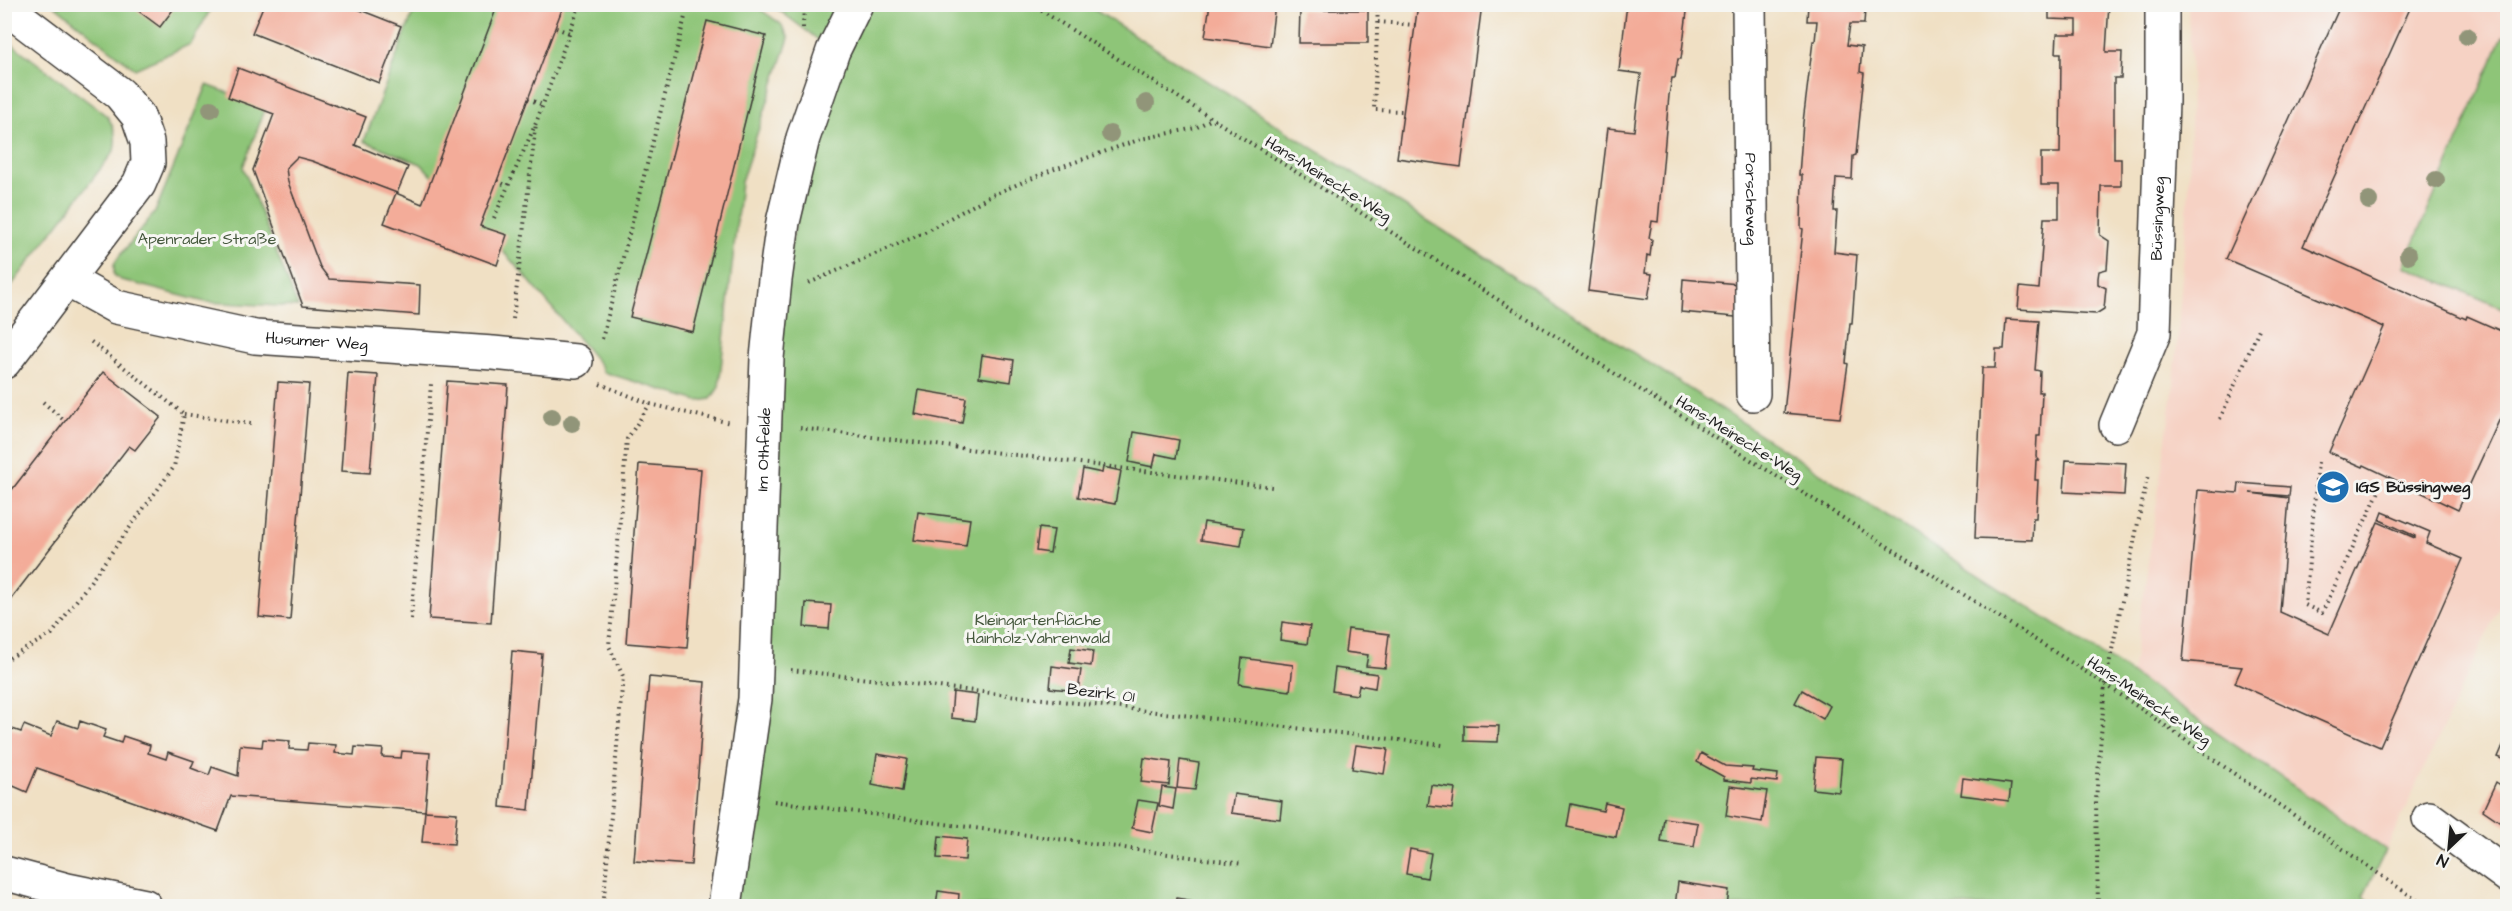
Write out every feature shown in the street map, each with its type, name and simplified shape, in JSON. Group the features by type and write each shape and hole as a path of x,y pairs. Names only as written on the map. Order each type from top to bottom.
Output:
{"street":[{"name":"Im Othfelde","path":"726,906 755,699 767,358 783,222 803,138 834,51 856,4"},
{"name":"Porscheweg","path":"1749,4 1753,394"},
{"name":"Büssingweg","path":"2116,425 2154,333 2162,101 2162,4"},
{"path":"4,6 120,94 138,116 147,142 148,163 139,184 4,362"},
{"name":"Husumer Weg","path":"67,280 116,307 255,337 508,355 588,353"},
{"path":"2429,818 2508,876"},
{"path":"4,873 67,890 145,906"}],"path":[{"path":"494,218 536,123 580,4"},
{"path":"803,33 804,4"},
{"name":"Hans-Meinecke-Weg","path":"1031,4 2104,684 2425,906"},
{"path":"1378,4 1374,110 1403,111"},
{"path":"685,17 588,353 591,380 650,404 730,423"},
{"path":"1378,22 1415,25"},
{"path":"556,28 570,33"},
{"path":"528,99 543,105"},
{"path":"808,284 921,234 992,195 1052,170 1141,139 1195,128 1212,119"},
{"path":"508,355 536,123"},
{"path":"497,181 508,186"},
{"path":"2220,419 2259,329"},
{"path":"90,341 184,414 251,424"},
{"path":"411,619 434,349"},
{"path":"43,402 65,421"},
{"path":"604,897 623,676 609,646 627,439 650,404"},
{"path":"4,661 52,634 174,467 184,414"},
{"path":"765,423 1272,487"},
{"path":"2318,462 2305,605 2322,613 2380,489"},
{"path":"2098,906 2096,800 2104,684 2148,474"},
{"name":"Bezirk 01","path":"756,666 1443,745"},
{"path":"741,797 1243,864"}],"shaded area":[{"name":"IGS Büssingweg","path":"2188,5 2507,5 2507,590 2386,850 2132,674 2174,384 2189,186 2191,79"}],"green space":[{"name":"Kleingartenfläche Hainholz-Vahrenwald","path":"771,4 1087,5 1460,241 2132,674 2386,850 2363,897 2376,906 726,906 767,358 833,51"},
{"path":"54,5 213,5 191,44 135,69"},
{"path":"416,5 754,5 781,24 789,38 741,182 719,387 711,399 698,401 603,372 601,366 521,271 421,164 364,141"},
{"path":"2503,36 2508,38 2507,310 2404,266"},
{"path":"4,38 107,116 114,129 115,137 114,151 5,294"},
{"name":"Apenrader Straße","path":"207,85 266,107 243,167 298,307 205,302 121,280 114,275 114,264 155,212"}],"building":[{"path":"129,4 184,4 180,10 175,7 160,27"},
{"path":"264,4 345,4 401,26 379,83 252,33"},
{"path":"498,4 564,4 480,226 507,235 497,265 384,223 396,193 422,204"},
{"path":"1210,4 1275,4 1270,46 1205,37"},
{"path":"1418,4 1482,4 1461,167 1397,158"},
{"path":"1627,4 1688,4 1681,59 1678,59 1669,95 1658,222 1652,221 1649,238 1652,239 1645,273 1652,274 1648,299 1588,291 1608,128 1634,131 1641,74 1619,71"},
{"path":"1808,4 1879,4 1879,10 1865,9 1864,24 1850,24 1847,45 1862,47 1860,72 1864,73 1852,179 1836,178 1834,211 1837,211 1834,252 1857,255 1852,323 1850,323 1846,363 1848,364 1840,418 1784,413 1803,229 1801,228 1802,175 1799,175 1803,122 1817,21 1807,21"},
{"path":"2049,4 2109,4 2106,52 2122,52 2121,78 2114,78 2114,159 2121,159 2121,186 2101,186 2100,235 2109,241 2107,269 2099,271 2098,278 2098,284 2106,288 2104,309 2096,314 2018,309 2020,287 2039,289 2044,218 2059,218 2059,185 2041,185 2041,153 2060,153 2061,53 2056,53 2057,34 2077,34 2077,20 2049,19"},
{"path":"2341,4 2412,4 2303,246 2466,319 2467,316 2508,334 2508,401 2458,510 2364,465 2363,467 2329,452 2384,327 2226,259"},
{"path":"2487,4 2508,4 2508,14"},
{"path":"1300,10 1368,10 1368,43 1299,43"},
{"path":"707,21 766,36 693,332 630,317"},
{"path":"238,68 366,117 355,145 408,167 397,193 297,157 286,168 288,182 320,267 329,279 420,285 419,315 303,306 253,170 274,114 228,97"},
{"path":"1683,279 1749,285 1746,318 1681,312"},
{"path":"2006,319 2039,321 2035,370 2040,371 2039,392 2042,392 2040,436 2037,436 2036,457 2039,460 2036,460 2035,480 2038,480 2036,518 2033,518 2032,540 1975,538 1982,368 1995,368 1996,349 2004,349"},
{"path":"982,355 1014,360 1011,382 979,377"},
{"path":"103,372 161,417 135,450 129,446 4,608 4,500"},
{"path":"348,373 378,375 370,473 341,471"},
{"path":"447,381 508,385 491,623 429,619"},
{"path":"278,382 309,384 290,620 259,617"},
{"path":"919,390 966,398 962,423 915,414"},
{"path":"1134,432 1179,440 1176,458 1156,454 1153,467 1129,462"},
{"path":"2066,460 2126,463 2124,495 2064,492"},
{"path":"639,464 701,469 687,648 626,643"},
{"path":"1103,467 1121,471 1115,504 1078,497 1083,469 1102,473"},
{"path":"2239,483 2290,487 2289,496 2250,493 2289,498 2280,612 2329,634 2378,522 2415,538 2380,520 2383,512 2430,532 2426,543 2463,559 2380,747 2235,683 2242,667 2183,661 2198,490 2238,493"},
{"path":"918,512 970,519 966,546 914,540"},
{"path":"1204,522 1244,528 1241,546 1201,540"},
{"path":"1039,528 1054,530 1050,553 1036,551"},
{"path":"806,603 831,605 829,629 804,627"},
{"path":"1282,622 1310,626 1307,644 1280,640"},
{"path":"1348,629 1389,634 1385,668 1366,666 1368,655 1345,652"},
{"path":"1071,648 1093,651 1091,666 1069,663"},
{"path":"512,651 542,654 529,810 500,807"},
{"path":"1242,658 1293,665 1290,691 1239,684"},
{"path":"1052,666 1081,670 1078,691 1050,688"},
{"path":"1335,668 1377,674 1375,688 1359,685 1357,695 1332,691"},
{"path":"649,677 705,682 691,865 634,861"},
{"path":"1802,690 1830,706 1823,719 1795,703"},
{"path":"953,692 978,695 975,721 951,718"},
{"path":"57,721 78,728 80,721 106,730 103,737 121,743 123,736 150,745 148,753 166,759 168,752 194,761 191,768 209,775 212,767 238,776 240,745 262,747 263,739 290,741 289,749 307,750 308,743 336,745 335,753 354,755 355,747 383,749 382,757 401,758 402,751 430,753 425,811 231,796 218,831 37,768 27,792 4,782 4,726 21,732 24,725 51,736"},
{"path":"1464,725 1499,726 1498,742 1464,741"},
{"path":"2508,734 2508,761 2498,757"},
{"path":"1356,745 1388,749 1384,774 1352,769"},
{"path":"1701,753 1725,766 1753,768 1752,771 1778,774 1777,782 1751,779 1751,783 1724,780 1724,777 1697,762"},
{"path":"877,754 907,759 902,791 872,785"},
{"path":"1816,757 1842,759 1839,792 1813,789"},
{"path":"1144,758 1171,762 1169,785 1141,782"},
{"path":"1180,760 1199,763 1195,790 1177,788"},
{"path":"1963,778 2011,784 2009,801 1961,795"},
{"path":"2496,782 2505,788 2508,783 2508,827 2483,810"},
{"path":"1431,785 1455,788 1452,809 1428,806"},
{"path":"1730,786 1767,791 1762,822 1726,816"},
{"path":"1162,787 1176,789 1173,809 1159,806"},
{"path":"1234,794 1282,801 1280,819 1231,813"},
{"path":"1138,800 1158,803 1152,832 1132,828"},
{"path":"1605,803 1622,807 1616,837 1567,827 1571,804 1603,811"},
{"path":"425,811 457,813 454,844 422,842"},
{"path":"1664,818 1698,823 1694,847 1661,842"},
{"path":"939,836 967,839 965,860 937,858"},
{"path":"1410,849 1431,853 1427,878 1406,874"},
{"path":"1678,882 1729,890 1727,906 1675,906"},
{"path":"938,891 959,894 958,906 936,906"},
{"path":"1176,898 1195,901 1194,906 1174,906"}],"place":[{"name":"IGS Büssingweg","path":"2333,487"}]}
